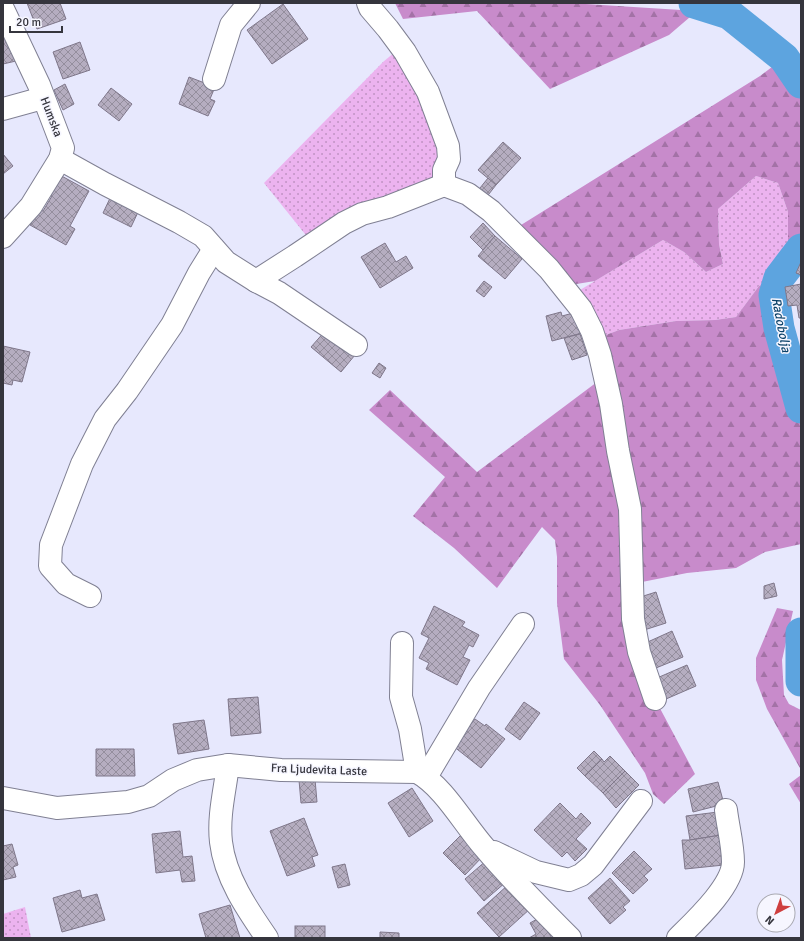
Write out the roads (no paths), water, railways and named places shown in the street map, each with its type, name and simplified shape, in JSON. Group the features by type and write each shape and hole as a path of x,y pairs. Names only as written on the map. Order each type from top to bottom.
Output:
{"street":[{"path":"214,79 231,25 249,3"},
{"path":"368,3 370,8 405,52 428,92 448,146 449,159 444,170 444,185"},
{"name":"Humska","path":"3,9 44,98 63,148 60,159"},
{"path":"3,109 44,98"},
{"path":"3,237 31,206 60,159 203,236 226,262 279,293 356,345"},
{"path":"256,280 344,223 362,214 388,207 444,185 468,194 496,216 549,269 581,309 592,331 600,355 611,404 618,451 630,510 634,619 639,652 655,699"},
{"path":"90,596 66,584 50,566 51,545 82,464 105,419 127,392 172,326 199,272 214,249"},
{"path":"422,775 523,624"},
{"path":"402,643 401,697 422,775 438,788 484,847 570,938"},
{"path":"228,765 221,820 221,841 224,862 244,905 267,938"},
{"name":"Fra Ljudevita Laste","path":"3,798 57,808 128,802 149,796 173,780 198,770 228,765 281,770 422,775"},
{"path":"484,847 536,872 569,880 581,875 593,865 641,802"},
{"path":"678,938 708,908 728,879 733,864 726,810"}],"waterway":[{"name":"Radobolja","path":"694,3 729,14 784,58 801,83"},
{"name":"Radobolja","path":"801,249 779,278 774,295 779,328 801,408"},
{"name":"Radobolja","path":"801,633 801,681"}]}
